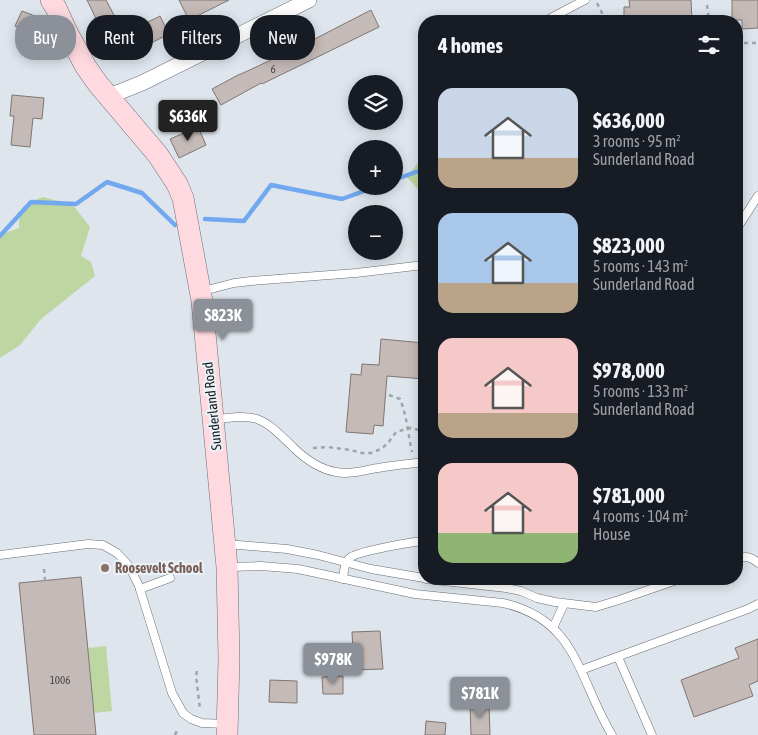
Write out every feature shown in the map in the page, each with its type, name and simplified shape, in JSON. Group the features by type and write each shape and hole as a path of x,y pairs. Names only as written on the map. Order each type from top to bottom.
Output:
{"street":[{"name":"Sunderland Road","path":"50,0 86,67 107,96 158,155 177,184 183,198 200,292 227,568 229,659 227,730"},
{"path":"107,96 135,86 171,69 309,0"}],"lane":[{"path":"556,15 585,0"},
{"path":"743,219 758,196"},
{"path":"200,292 234,283 348,274 418,266"},
{"path":"214,420 236,417 256,419 278,432 306,459 318,466 338,473 351,473 418,463"},
{"path":"343,579 346,563 352,557 366,552 418,542"},
{"path":"0,555 88,544 103,545 117,553 129,566 140,589 172,693 183,713 190,719 202,724 227,730"},
{"path":"225,544 287,548 371,569 418,578"},
{"path":"743,557 747,556 758,563"},
{"path":"227,568 261,566 298,569 415,594 502,602 516,606 538,616 558,633 582,670 597,708 612,735"},
{"path":"140,589 170,578"},
{"path":"479,585 521,591 537,598 564,604 596,607 663,585"},
{"path":"553,628 564,604"},
{"path":"582,670 758,604"},
{"path":"618,657 652,735"}],"path":[{"path":"596,0 603,15"},
{"path":"707,5 708,15"},
{"path":"743,43 758,43"},
{"path":"389,396 400,399 407,420 409,440"},
{"path":"307,447 314,449 328,447 360,453 371,453 382,449 396,432 408,428 418,430"},
{"path":"44,569 45,580"},
{"path":"197,671 200,711"},
{"path":"175,735 178,728"}],"green space":[{"path":"418,164 418,189 407,177"},
{"path":"43,197 73,205 90,227 81,256 91,262 95,276 41,319 20,345 0,358 0,235 19,228 21,210 26,204"},
{"path":"106,646 112,711 94,713 88,648"}],"building":[{"path":"87,0 106,0 114,15 94,15"},
{"path":"179,0 229,0 199,15 186,15"},
{"path":"629,0 691,0 692,15 624,15 624,7 630,7"},
{"path":"732,0 758,0 758,28 743,29 743,15 732,15"},
{"path":"371,10 379,27 315,58 315,39"},
{"path":"22,11 32,15 20,15"},
{"path":"160,16 163,22 163,37 153,42 153,20"},
{"path":"271,60 311,60 261,83 221,105 212,89"},
{"path":"12,95 44,98 42,119 33,118 30,147 11,145 14,116 10,116"},
{"path":"198,127 206,145 179,158 170,139"},
{"path":"381,339 418,342 418,379 387,376 383,426 374,425 373,434 346,432 351,374 361,375 362,364 379,365"},
{"path":"81,577 96,735 34,735 19,583"},
{"path":"380,631 383,669 354,670 352,632"},
{"path":"758,639 758,681 749,685 753,696 694,717 681,680 739,658 735,648"},
{"path":"343,676 343,694 323,694 322,677"},
{"path":"270,680 297,681 297,703 269,702"},
{"path":"489,703 490,735 471,735 470,704"},
{"path":"426,721 446,723 445,735 425,735"}],"waterway":[{"path":"403,177 418,171"},
{"path":"0,236 31,202 76,204 107,182 142,193 175,225"},
{"path":"205,219 244,221 271,185 342,199 353,195"}],"place":[{"name":"Roosevelt School","path":"105,568"}]}
